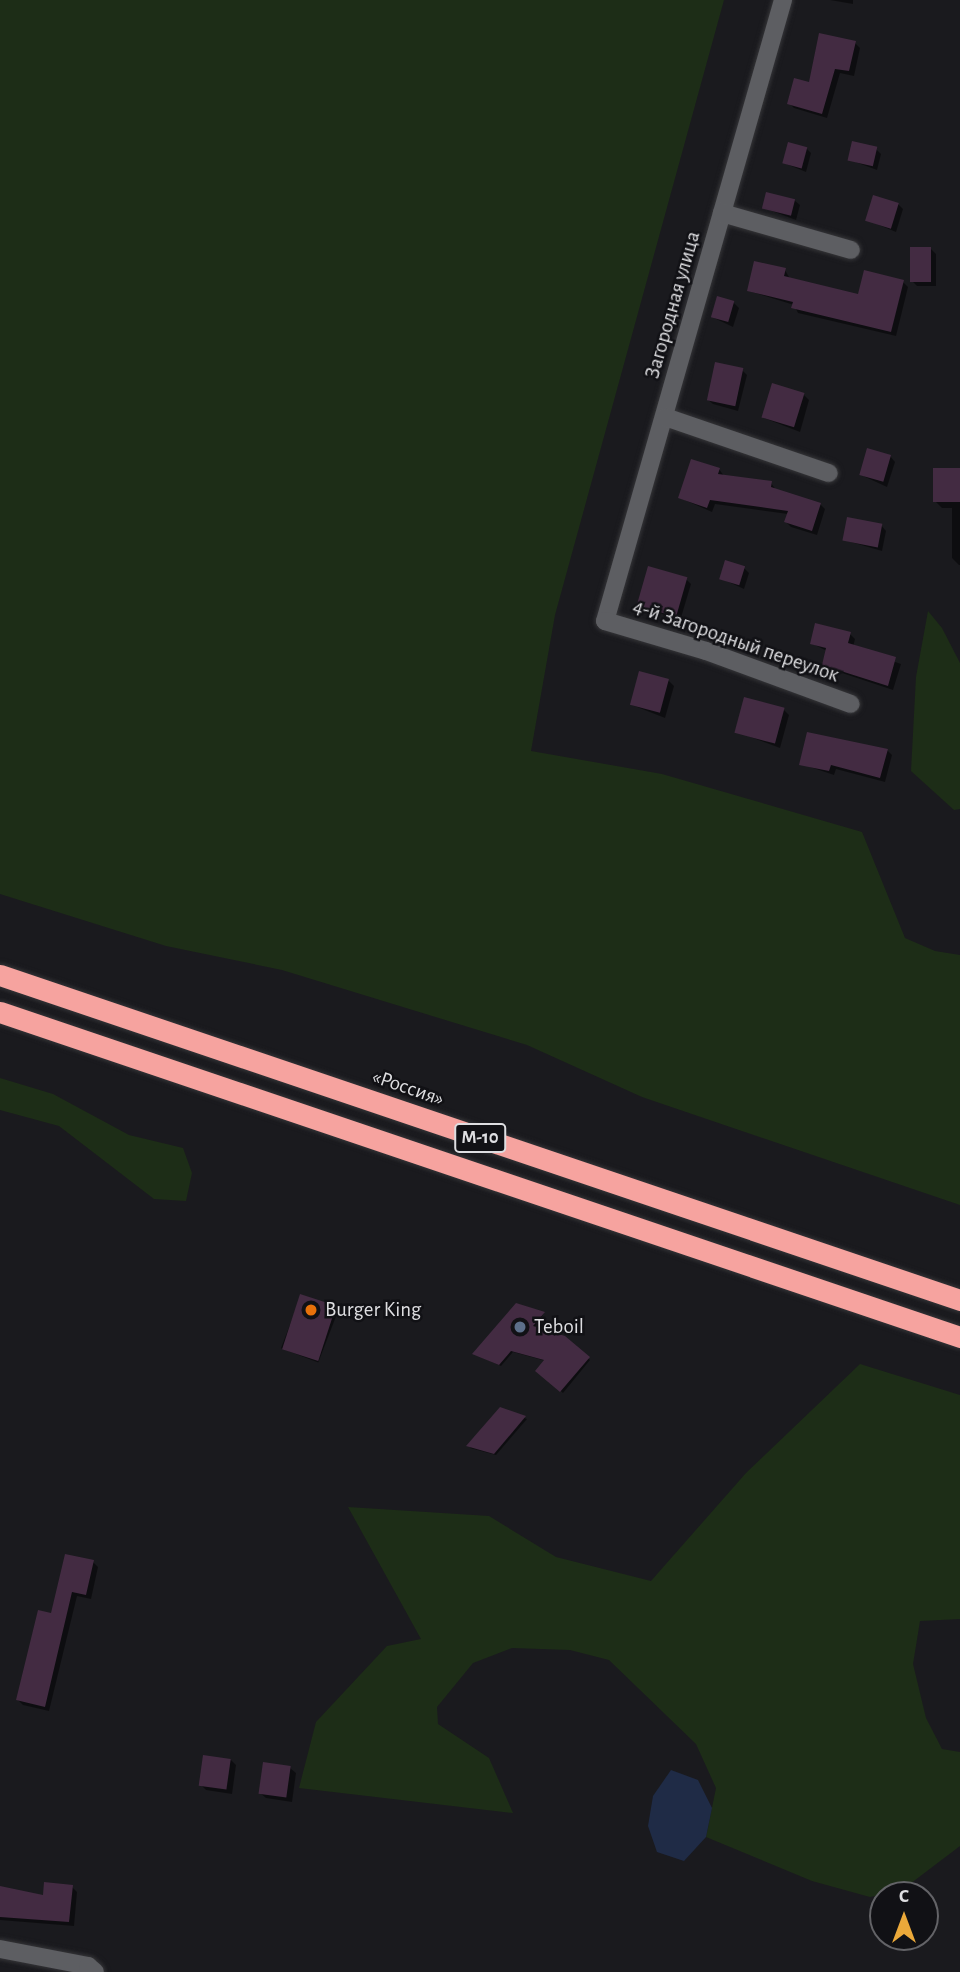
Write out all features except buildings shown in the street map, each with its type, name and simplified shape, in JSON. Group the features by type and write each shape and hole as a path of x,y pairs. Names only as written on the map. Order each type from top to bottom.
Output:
{"highway":[{"name":"«Россия»","path":"0,975 960,1300"},
{"name":"М-10","path":"0,1012 960,1337"}],"street":[{"name":"Загородная улица","path":"605,621 783,0"},
{"path":"722,213 851,250"},
{"path":"665,417 829,473"},
{"name":"4-й Загородный переулок","path":"605,621 706,651 851,704"},
{"path":"0,1949 64,1960 95,1972"}],"green space":[{"path":"0,0 724,0 555,615 531,751 662,774 862,832 905,938 935,951 960,955 960,1205 642,1097 527,1045 282,970 166,946 0,894"},
{"path":"928,611 942,628 960,663 960,809 954,810 911,771 916,677"},
{"path":"0,1078 53,1094 129,1135 183,1148 192,1173 186,1201 154,1199 59,1126 0,1110"},
{"path":"860,1364 960,1395 960,1619 920,1621 913,1664 926,1718 942,1749 960,1752 960,1846 914,1881 869,1881 869,1897 812,1881 706,1837 716,1788 696,1744 609,1660 570,1650 512,1648 473,1663 437,1707 438,1724 489,1758 513,1813 299,1788 316,1722 387,1646 421,1639 348,1507 489,1516 556,1557 651,1581 746,1473"}],"water":[{"path":"671,1770 698,1780 712,1808 706,1837 684,1861 657,1852 648,1826 653,1796"}],"place":[{"name":"Burger King","path":"311,1310"},
{"name":"Teboil","path":"520,1327"}]}
